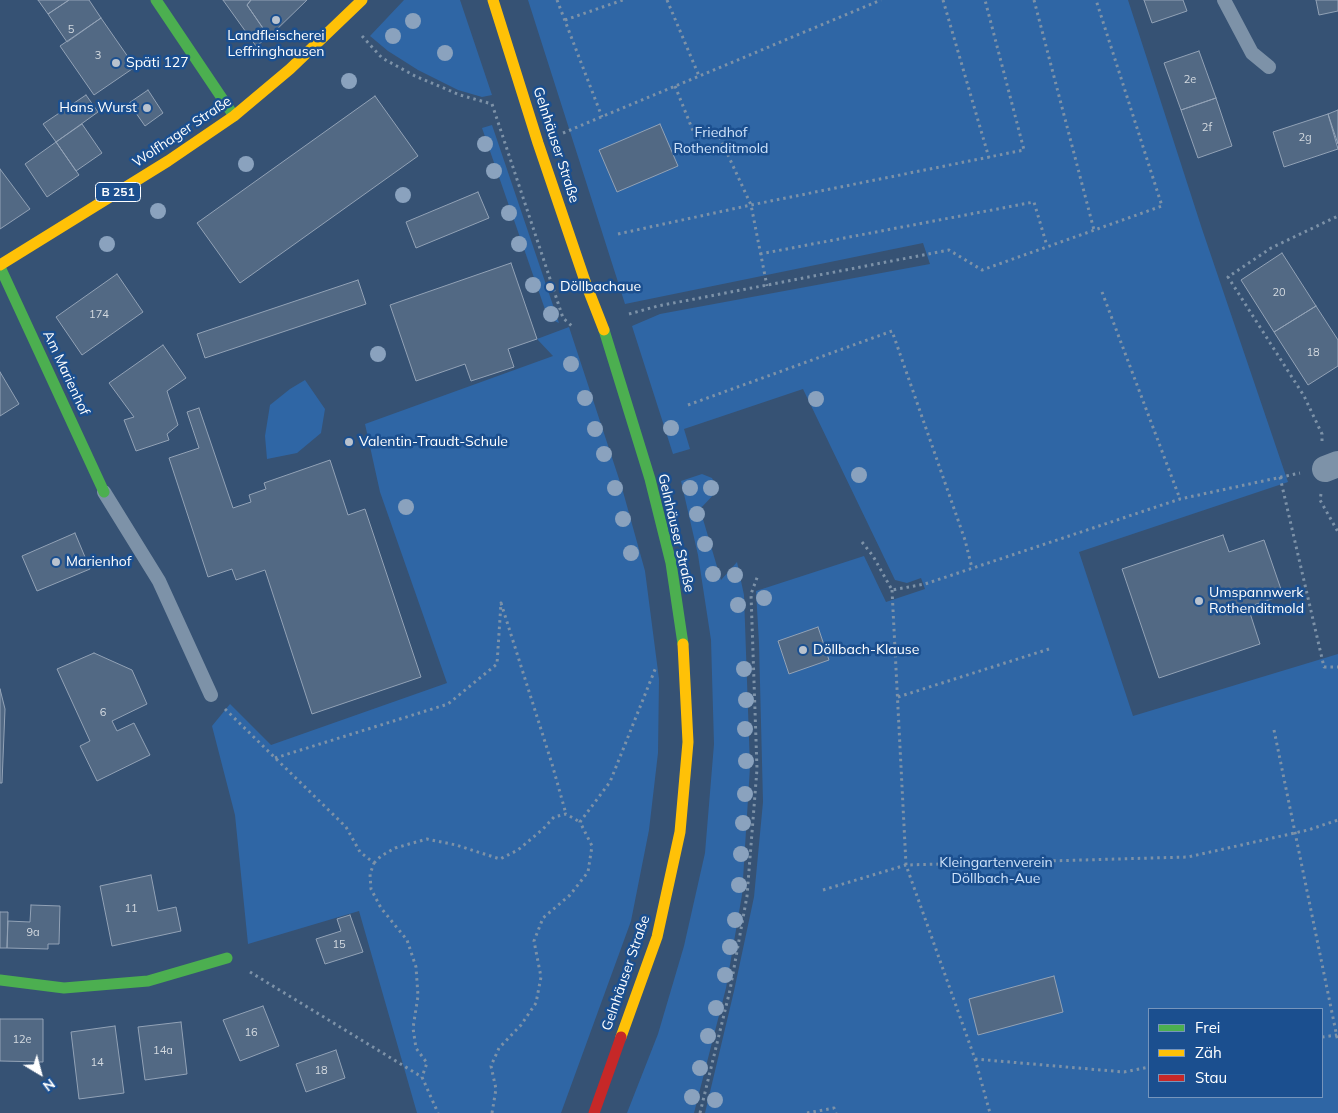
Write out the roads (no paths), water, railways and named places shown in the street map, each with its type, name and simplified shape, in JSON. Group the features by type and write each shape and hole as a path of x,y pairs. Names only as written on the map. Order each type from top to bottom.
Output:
{"main road":[{"path":"156,0 234,116"},
{"name":"Wolfhager Straße","path":"0,266 168,161 234,116 290,69 362,0"},
{"name":"Gelnhäuser Straße","path":"493,0 538,143 586,284 602,322 652,489 671,563 682,643 688,742 680,832 657,937 594,1113"},
{"name":"Am Marienhof","path":"0,266 104,492"},
{"path":"0,980 64,988 148,981 227,958"}],"lane":[{"path":"1224,0 1252,53 1269,67"},
{"path":"104,492 159,581 211,695"}],"place":[{"name":"Landfleischerei Leffringhausen","path":"276,20"},
{"name":"Späti 127","path":"116,63"},
{"name":"Hans Wurst","path":"147,108"},
{"name":"Döllbachaue","path":"550,287"},
{"name":"Valentin-Traudt-Schule","path":"349,442"},
{"name":"Marienhof","path":"56,562"},
{"name":"Umspannwerk Rothenditmold","path":"1199,601"},
{"name":"Döllbach-Klause","path":"803,650"}],"park label":[{"name":"Friedhof Rothenditmold","path":"721,142"},
{"name":"Kleingartenverein Döllbach-Aue","path":"996,872"}]}
